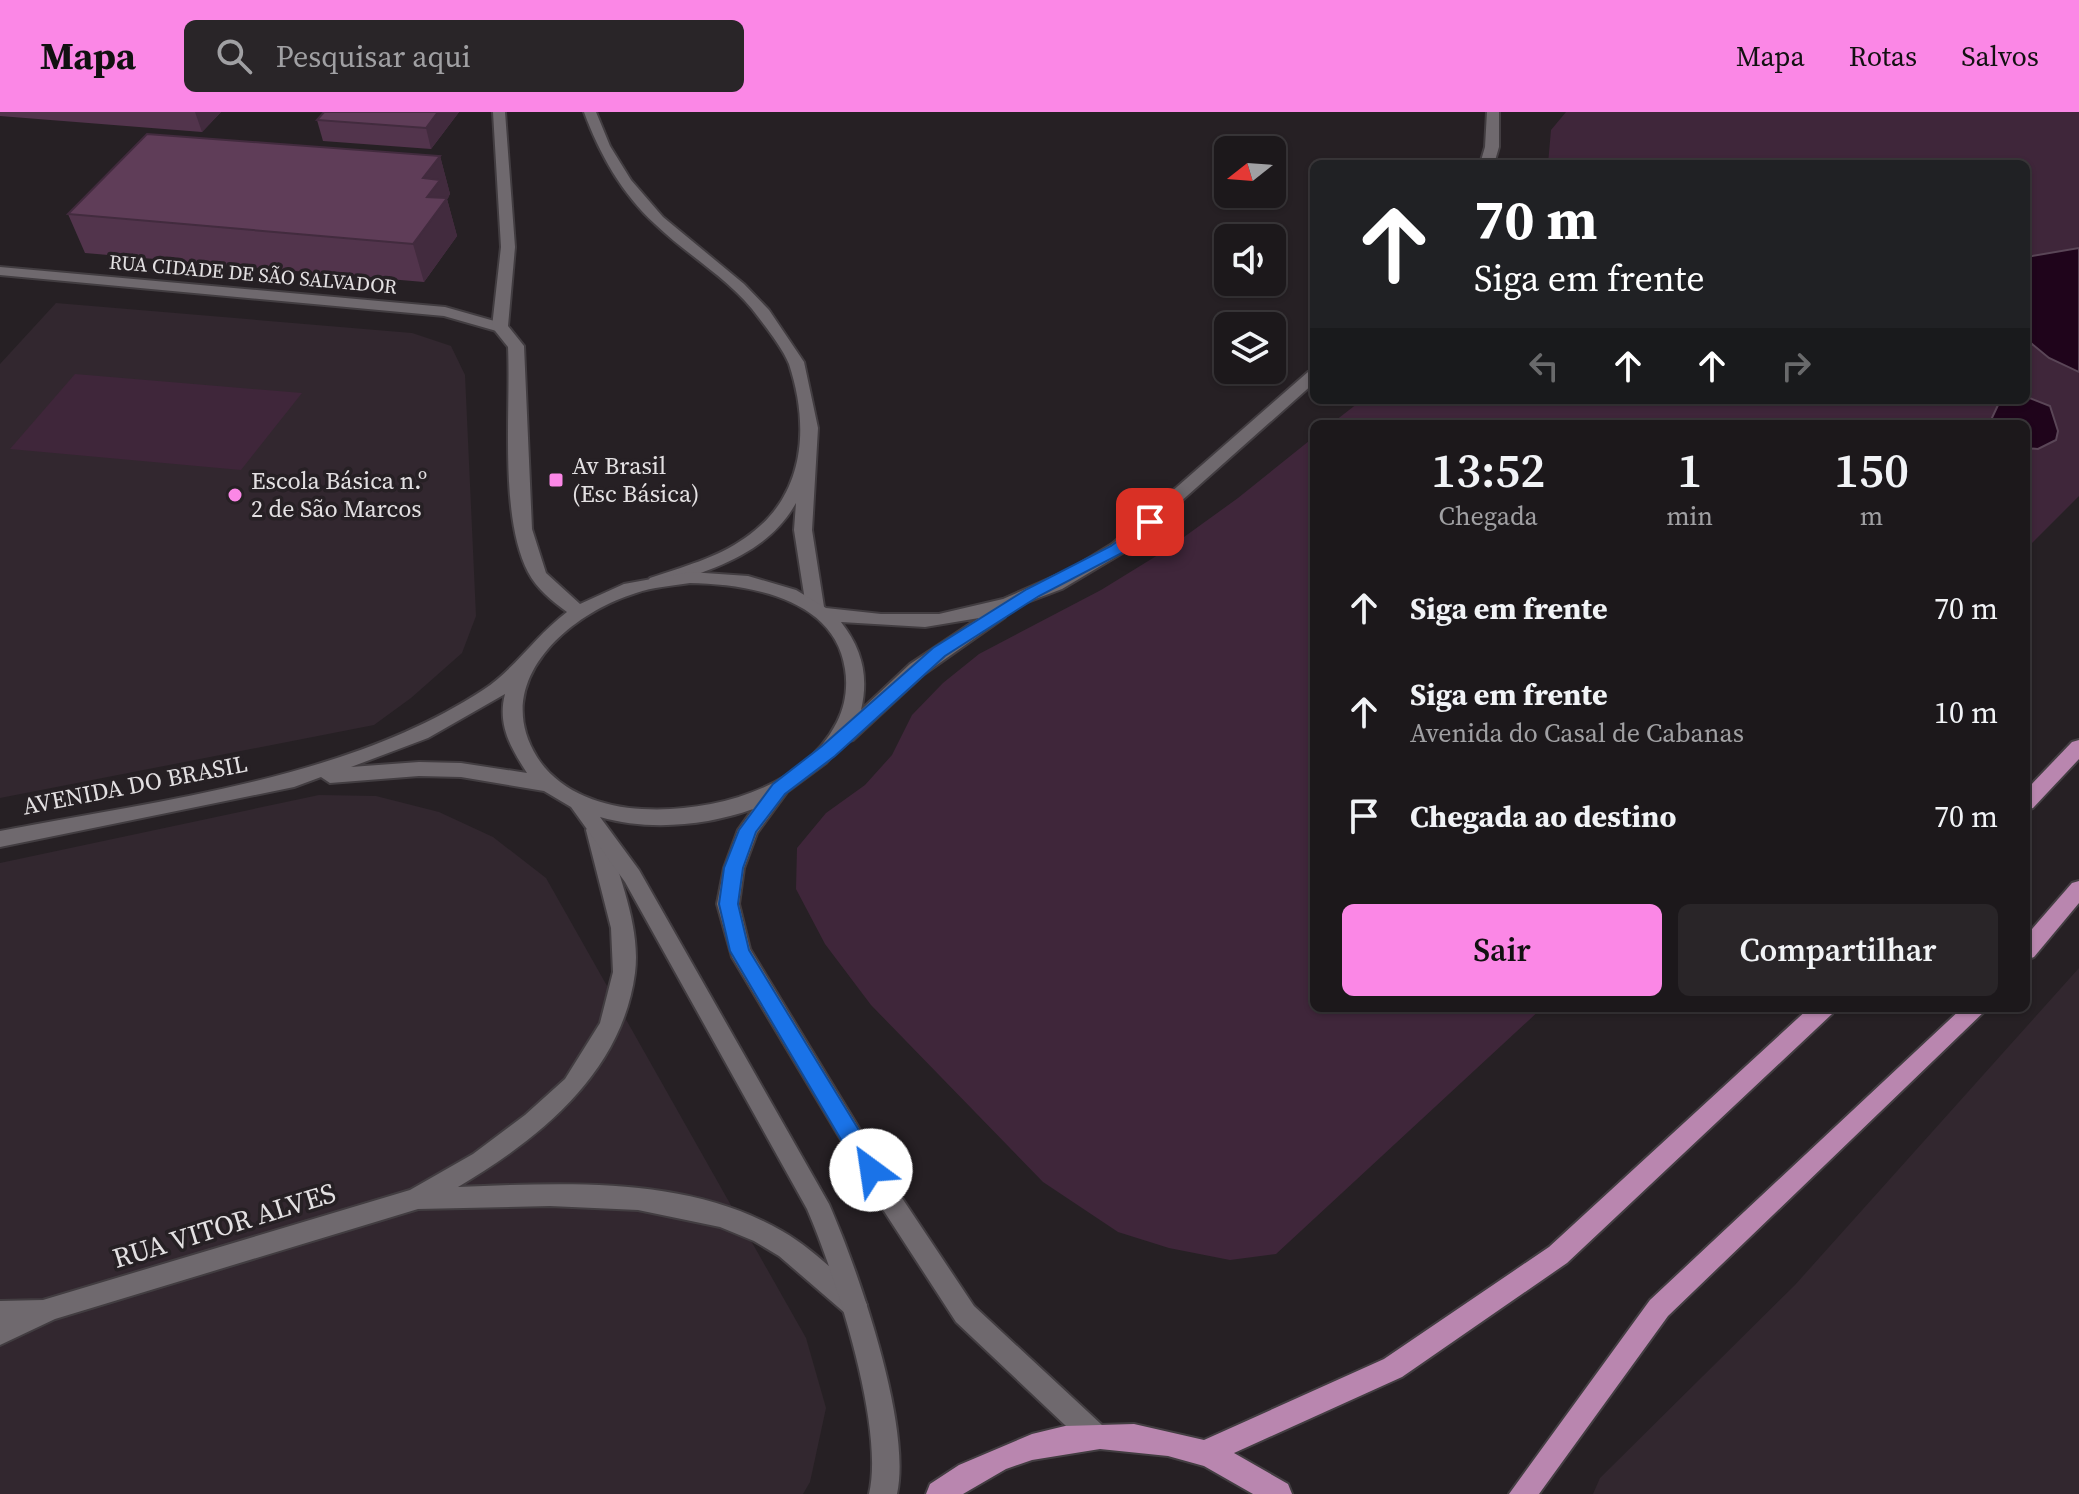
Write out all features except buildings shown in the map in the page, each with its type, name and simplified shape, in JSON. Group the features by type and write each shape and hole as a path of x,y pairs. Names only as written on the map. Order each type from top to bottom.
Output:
{"main road":[{"path":"2030,799 2079,747"},
{"path":"2030,946 2079,889"},
{"path":"1204,1453 1393,1368 1558,1255 1820,1012"},
{"path":"1523,1494 1659,1308 1973,1012"},
{"path":"940,1494 963,1476 1026,1447 1093,1434 1150,1438 1204,1453 1278,1494"}],"street":[{"path":"499,112 508,247 500,327 516,346 524,534 537,573 551,590 579,612"},
{"path":"590,112 603,146 626,182 658,220 739,287 764,313 796,362 810,428 803,530 820,611"},
{"path":"1488,160 1492,147 1493,112"},
{"name":"RUA CIDADE DE SÃO SALVADOR","path":"0,271 445,312 500,327"},
{"path":"522,671 512,701 513,731 526,759 548,784 579,803 626,816 678,818 731,809 779,789 829,751 939,652 1033,593 1116,550 1310,379"},
{"path":"651,583 740,551 759,537 779,517 808,462"},
{"path":"651,583 687,578 758,582 788,593 820,611 841,633 852,654 857,678 855,703 845,727 829,751"},
{"name":"AVENIDA DO BRASIL","path":"0,839 280,782 390,747 428,731 467,709 522,671 536,649 579,612 625,590 651,583"},
{"path":"820,611 904,621 937,621 973,614 1033,593"},
{"name":"AVENIDA DO BRASIL","path":"280,782 419,769 461,770 548,784"},
{"path":"779,789 748,830 734,868 728,904 740,951 888,1197 965,1314 1093,1434"},
{"path":"579,803 632,876 817,1204 842,1262 882,1425 886,1481 883,1494"},
{"name":"RUA VITOR ALVES","path":"0,1333 50,1309 416,1199 481,1161 533,1122 573,1086 611,1025 624,972 622,928 596,830"},
{"name":"RUA VITOR ALVES","path":"416,1199 600,1194 709,1213 765,1234 798,1255 854,1305"},
{"name":"RUA VITOR ALVES","path":"0,1313 50,1309"}],"shaded area":[{"path":"1566,112 2079,112 2079,496 2030,545 2030,420 1336,420 1357,404 2030,404 2030,160 1548,160 1551,130"},
{"path":"2079,248 2079,372 2049,358 2030,342 2030,256"},
{"name":"Escola Básica n.º 2 de São Marcos","path":"56,303 412,333 451,346 465,375 476,616 462,653 411,698 374,725 0,798 0,364"},
{"path":"75,374 302,393 241,470 10,449"},
{"path":"2030,398 2050,406 2058,431 2056,440 2038,449 2030,448 2030,420 1991,420 1999,404 2030,404"},
{"path":"1310,440 1310,1012 1538,1012 1276,1254 1230,1260 1169,1248 1118,1232 1043,1182 871,1005 825,944 796,889 797,848 826,813 865,785 892,755 912,715 943,683 979,654 1101,590 1166,550"},
{"path":"319,795 376,796 439,812 493,837 546,878 806,1338 826,1408 810,1482 803,1494 0,1494 0,863"},
{"path":"2079,968 2079,1494 1593,1494 1600,1478 1795,1285"}],"place":[{"name":"Av Brasil (Esc Básica)","path":"556,480"},
{"name":"Escola Básica n.º 2 de São Marcos","path":"235,495"}],"route":[{"path":"871,1170 740,951 728,904 734,868 748,830 779,789 829,751 939,652 1033,593 1116,550 1150,522"}]}
